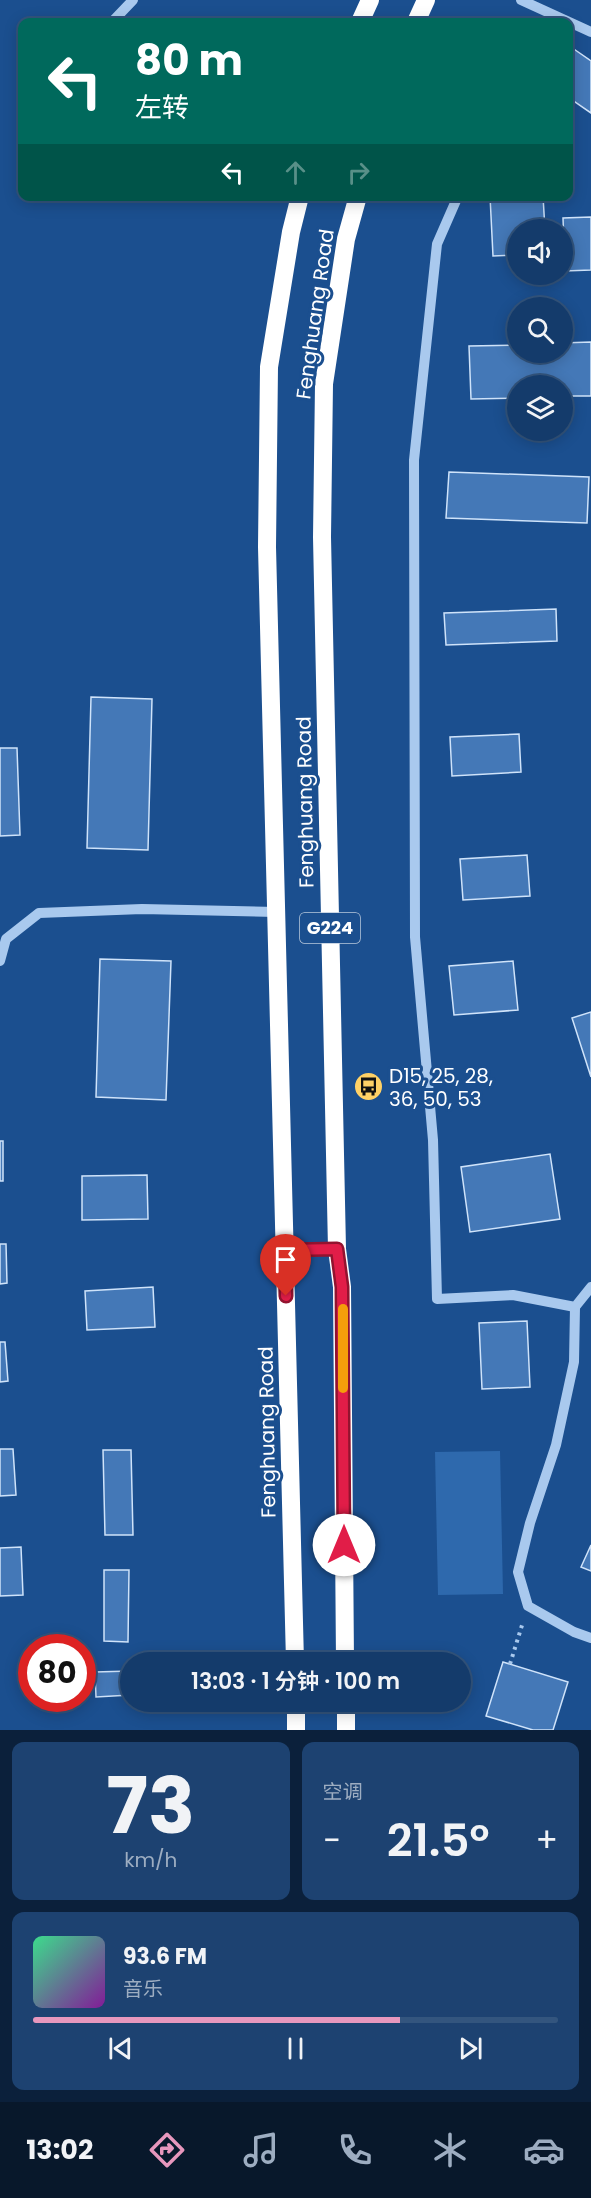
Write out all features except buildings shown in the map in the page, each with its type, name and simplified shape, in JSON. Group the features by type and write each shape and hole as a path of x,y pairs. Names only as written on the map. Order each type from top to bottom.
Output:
{"highway":[{"path":"362,18 370,0"},
{"path":"418,18 426,0"},
{"name":"Fenghuang Road","path":"295,1652 268,559 269,368 291,231 299,201"},
{"name":"Fenghuang Road","path":"345,1652 342,1287 337,1249 322,549 324,384 346,239 357,201"},
{"path":"296,1712 296,1730"},
{"path":"346,1712 346,1730"}],"street":[{"path":"116,18 133,0"},
{"path":"521,0 560,18"},
{"path":"573,24 591,32"},
{"path":"456,201 437,244 414,460 415,937 433,1140 437,1299 513,1295 575,1307"},
{"path":"0,961 6,939 39,913 142,909 276,912"},
{"path":"285,1250 337,1249"},
{"path":"591,1287 575,1307 574,1362 556,1444 530,1523 518,1572 528,1606 574,1632 591,1638"}],"path":[{"path":"510,1664 528,1606"}],"shaded area":[{"path":"500,1451 503,1594 438,1595 435,1452"}],"slow traffic":[{"path":"343,1309 343,1388"}],"place":[{"name":"D15, 25, 28, 36, 50, 53","path":"368,1087"}],"route":[{"path":"286,1296 285,1250 337,1249 342,1287 344,1545"}]}
